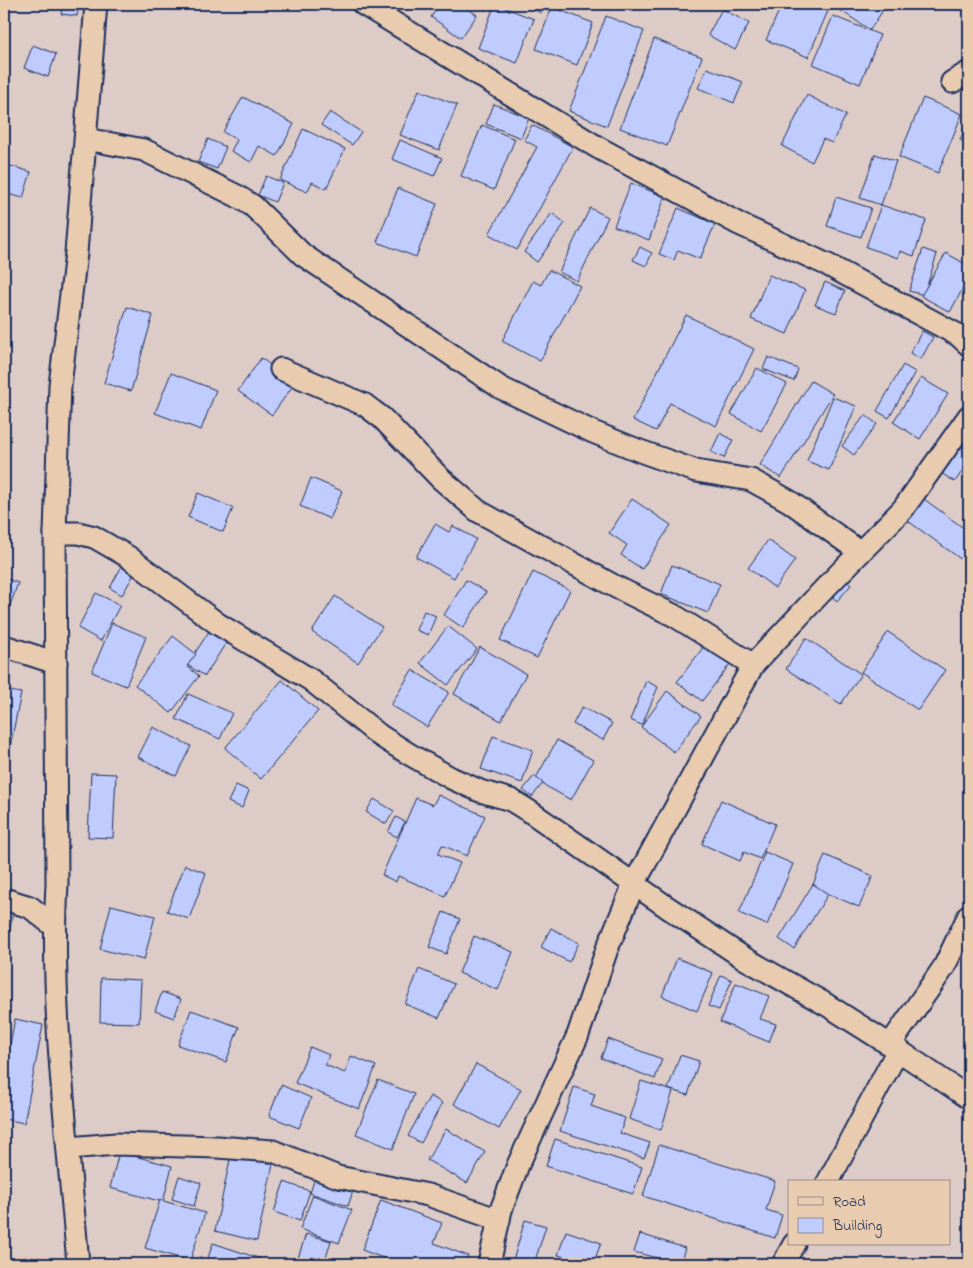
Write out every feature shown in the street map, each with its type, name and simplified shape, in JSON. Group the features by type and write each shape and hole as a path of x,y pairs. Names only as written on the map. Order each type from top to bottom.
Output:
{"street":[{"path":"78,1264 58,1015 55,927 57,884 55,533 60,385 86,139 96,4"},
{"path":"363,4 597,147 739,224 844,274 958,335 969,345"},
{"path":"86,139 144,150 237,196 253,206 303,255 501,388 593,432 640,451 696,471 751,480 789,501 860,552"},
{"path":"281,369 365,406 382,418 440,478 478,511 616,587 675,616 753,666"},
{"path":"489,1264 499,1220 518,1165 578,1035 607,949 634,884 753,666 903,509 969,416"},
{"path":"55,533 78,533 94,537 127,556 218,624 311,680 394,744 450,778 480,791 511,800 744,958 827,1005 894,1047 969,1098"},
{"path":"4,646 56,663"},
{"path":"30,907 57,884"},
{"path":"4,899 30,907 55,927"},
{"path":"829,1180 894,1047 944,967 969,915"},
{"path":"69,1148 116,1144 218,1147 273,1151 338,1177 428,1196 499,1220"},
{"path":"783,1264 793,1246"}],"building":[{"path":"63,4 79,4 77,16 61,14"},
{"path":"440,4 461,4 477,15 461,38 431,17"},
{"path":"495,4 534,19 517,63 478,48"},
{"path":"522,4 545,4 541,13"},
{"path":"782,4 812,4 828,11 808,57 766,40"},
{"path":"831,4 887,4 870,30"},
{"path":"552,7 593,23 577,65 536,49"},
{"path":"722,9 749,23 735,50 708,35"},
{"path":"606,16 644,31 607,126 569,111"},
{"path":"833,16 880,35 860,84 813,64"},
{"path":"654,39 702,57 667,146 620,128"},
{"path":"33,45 56,54 48,77 24,68"},
{"path":"707,68 743,82 734,103 698,88"},
{"path":"419,90 457,105 439,150 400,135"},
{"path":"807,95 846,115 832,143 823,139 812,162 782,146"},
{"path":"243,97 294,124 277,156 259,146 251,162 231,151 237,140 223,132"},
{"path":"923,98 962,114 938,173 899,157"},
{"path":"494,104 529,118 521,138 486,124"},
{"path":"330,112 361,132 352,145 321,125"},
{"path":"969,118 969,144 960,140"},
{"path":"482,125 515,139 494,190 461,176"},
{"path":"532,125 573,147 517,250 489,234 537,147 524,140"},
{"path":"303,129 345,149 326,189 312,182 307,192 280,180"},
{"path":"208,139 226,147 217,169 198,162"},
{"path":"400,140 442,158 434,176 392,159"},
{"path":"875,154 896,161 881,205 860,198"},
{"path":"4,164 31,172 23,198 4,193"},
{"path":"266,176 283,183 275,202 258,195"},
{"path":"631,183 665,197 649,240 614,226"},
{"path":"398,188 437,204 416,257 377,242"},
{"path":"836,197 871,208 861,237 827,226"},
{"path":"881,205 926,220 914,256 900,251 898,258 866,247"},
{"path":"590,208 608,217 577,281 559,272"},
{"path":"678,208 715,224 700,259 678,250 674,260 659,254"},
{"path":"552,213 565,223 537,262 524,252"},
{"path":"640,247 652,253 646,266 633,260"},
{"path":"923,249 937,254 924,295 909,291"},
{"path":"946,253 969,266 969,277 950,312 921,296"},
{"path":"549,270 580,286 540,361 502,341 533,281 541,285"},
{"path":"769,275 805,290 787,334 751,319"},
{"path":"825,282 845,291 836,313 815,305"},
{"path":"127,307 153,315 131,391 104,383"},
{"path":"686,315 754,349 716,426 670,403 656,431 633,420"},
{"path":"922,331 933,337 921,359 910,353"},
{"path":"768,357 798,369 794,381 763,369"},
{"path":"261,358 295,383 272,415 238,391"},
{"path":"903,365 915,372 889,418 877,411"},
{"path":"757,368 787,384 761,431 731,414"},
{"path":"171,373 216,390 201,430 155,413"},
{"path":"921,378 948,394 920,439 893,422"},
{"path":"811,381 833,394 781,478 760,465"},
{"path":"833,397 856,406 829,470 807,461"},
{"path":"865,415 877,424 854,455 842,446"},
{"path":"969,430 969,461 955,482 938,471"},
{"path":"720,433 733,440 724,458 711,452"},
{"path":"311,478 342,491 330,519 300,506"},
{"path":"198,493 233,508 223,532 188,517"},
{"path":"632,499 671,525 642,569 621,555 627,545 609,533"},
{"path":"924,499 969,532 969,565 908,521"},
{"path":"435,524 449,532 453,526 476,539 454,578 416,557"},
{"path":"768,540 795,560 775,588 748,568"},
{"path":"124,562 137,569 122,595 110,588"},
{"path":"672,565 720,584 708,613 661,594"},
{"path":"533,572 570,590 537,658 500,640"},
{"path":"839,575 851,585 837,601 826,591"},
{"path":"4,578 18,583 4,622"},
{"path":"466,580 486,592 463,628 444,615"},
{"path":"96,593 120,605 101,641 78,628"},
{"path":"335,596 382,627 358,663 312,632"},
{"path":"424,611 436,616 428,635 416,630"},
{"path":"112,623 146,637 126,686 92,672"},
{"path":"448,626 477,649 448,685 420,663"},
{"path":"212,627 229,638 205,676 187,665"},
{"path":"888,632 945,670 918,710 861,672"},
{"path":"173,636 196,654 187,666 199,676 171,713 135,685"},
{"path":"806,638 861,674 841,704 786,669"},
{"path":"708,641 733,660 702,701 677,682"},
{"path":"480,647 526,674 501,721 454,694"},
{"path":"412,670 449,692 427,727 391,705"},
{"path":"282,680 318,711 261,779 225,748"},
{"path":"646,681 658,687 642,725 630,720"},
{"path":"4,690 21,693 8,757 4,756"},
{"path":"667,691 701,716 674,752 641,727"},
{"path":"188,694 232,713 220,739 176,719"},
{"path":"582,707 612,723 603,740 573,724"},
{"path":"153,727 191,746 176,776 138,757"},
{"path":"493,736 533,750 522,783 481,769"},
{"path":"557,740 593,760 571,800 535,780"},
{"path":"91,773 116,774 113,838 88,837"},
{"path":"534,776 543,783 532,797 523,790"},
{"path":"236,785 249,791 242,808 228,802"},
{"path":"438,795 485,816 467,856 442,845 438,854 460,863 445,896 398,876 396,882 382,875 416,798 433,805"},
{"path":"374,799 394,811 386,824 366,812"},
{"path":"721,800 775,824 760,859 744,852 740,861 702,844"},
{"path":"396,817 405,822 397,837 388,832"},
{"path":"765,852 793,864 767,925 739,913"},
{"path":"825,855 873,876 859,907 812,887"},
{"path":"185,865 206,873 189,919 167,911"},
{"path":"813,884 828,894 794,949 779,939"},
{"path":"111,905 155,916 144,960 100,949"},
{"path":"4,906 14,909 4,957"},
{"path":"443,912 460,919 446,954 429,947"},
{"path":"551,928 579,943 569,962 541,947"},
{"path":"474,936 513,952 498,990 459,973"},
{"path":"677,958 713,973 697,1011 662,996"},
{"path":"419,969 454,984 439,1018 405,1004"},
{"path":"721,975 732,980 719,1010 708,1006"},
{"path":"101,978 141,980 139,1023 100,1022"},
{"path":"736,983 769,996 760,1019 776,1024 769,1042 720,1022"},
{"path":"162,992 181,999 174,1018 155,1011"},
{"path":"191,1010 239,1027 226,1062 178,1045"},
{"path":"4,1011 8,1012 4,1031"},
{"path":"15,1019 43,1025 24,1123 4,1119 4,1073"},
{"path":"608,1039 662,1059 655,1079 601,1058"},
{"path":"310,1047 329,1055 325,1065 345,1073 351,1056 376,1066 359,1109 295,1083"},
{"path":"680,1055 699,1061 688,1095 668,1089"},
{"path":"476,1064 521,1089 499,1129 454,1104"},
{"path":"378,1080 414,1094 393,1149 356,1134"},
{"path":"641,1081 673,1091 661,1130 629,1119"},
{"path":"281,1085 311,1098 299,1128 269,1116"},
{"path":"574,1087 595,1094 591,1106 625,1118 620,1133 650,1143 644,1158 560,1131"},
{"path":"430,1096 442,1103 421,1143 408,1136"},
{"path":"446,1129 485,1152 467,1183 427,1160"},
{"path":"555,1139 642,1167 633,1194 546,1166"},
{"path":"659,1145 775,1181 766,1210 782,1215 775,1238 643,1196"},
{"path":"119,1152 172,1166 163,1202 110,1188"},
{"path":"231,1155 273,1164 257,1241 215,1231"},
{"path":"179,1176 201,1183 194,1206 172,1199"},
{"path":"315,1178 353,1191 348,1206 310,1193"},
{"path":"284,1182 310,1191 300,1221 274,1212"},
{"path":"313,1195 352,1210 339,1243 300,1229"},
{"path":"160,1200 205,1213 190,1261 145,1248"},
{"path":"381,1200 442,1223 434,1243 468,1256 465,1264 399,1264 362,1250"},
{"path":"525,1220 546,1226 534,1264 512,1264"},
{"path":"566,1231 601,1243 593,1264 558,1255"},
{"path":"306,1234 331,1241 324,1264 296,1264"},
{"path":"640,1234 685,1248 680,1264 634,1252"},
{"path":"213,1243 261,1259 259,1264 206,1264"}]}
